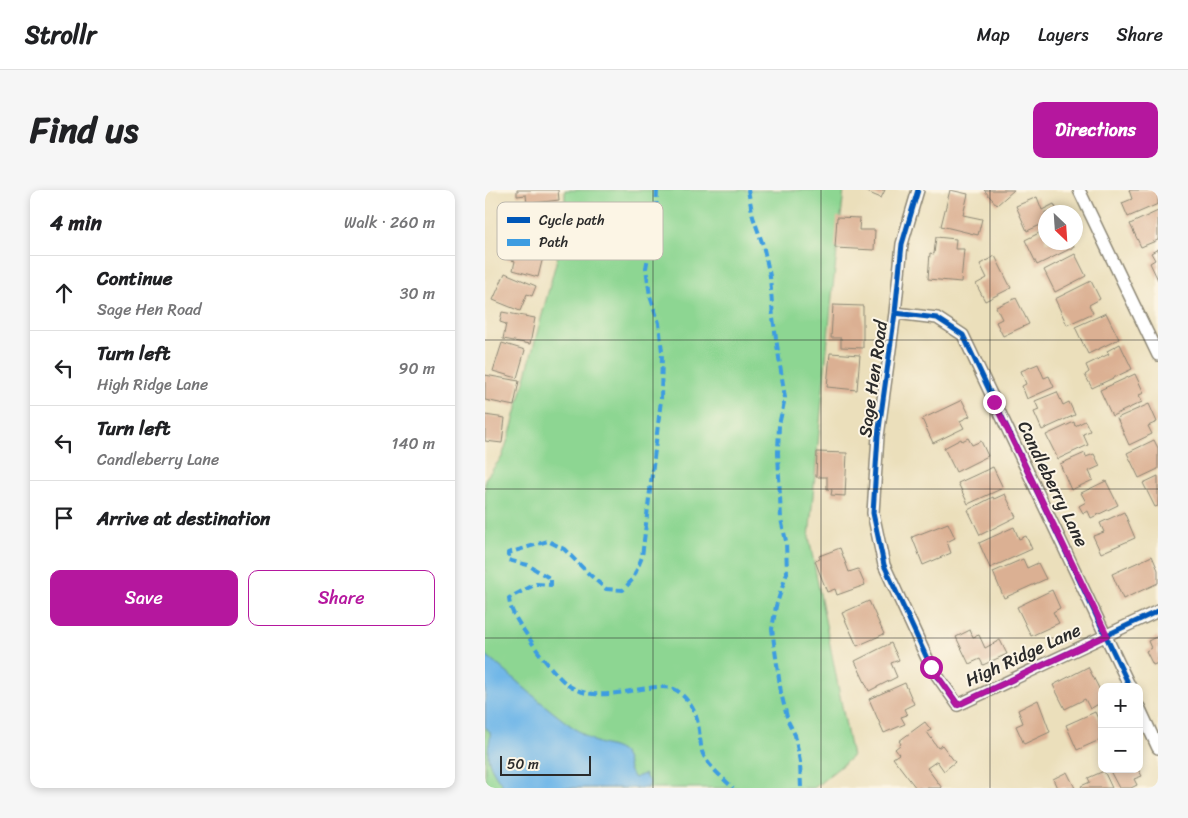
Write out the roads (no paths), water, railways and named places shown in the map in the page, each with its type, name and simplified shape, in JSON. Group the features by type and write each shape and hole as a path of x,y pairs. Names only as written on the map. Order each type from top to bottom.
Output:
{"street":[{"name":"Sage Hen Road","path":"918,190 902,244 895,313 878,436 873,513 883,565 931,667 958,705"},
{"path":"1079,190 1158,355"},
{"name":"Candleberry Lane","path":"895,313 937,318 963,335 1128,683"},
{"name":"High Ridge Lane","path":"958,705 1158,611"},
{"path":"1143,716 1158,748"}],"water":[{"path":"485,654 550,710 578,731 596,742 621,751 626,757 634,778 644,774 650,783 648,788 505,788 493,771 488,757 490,732 485,727"}]}
